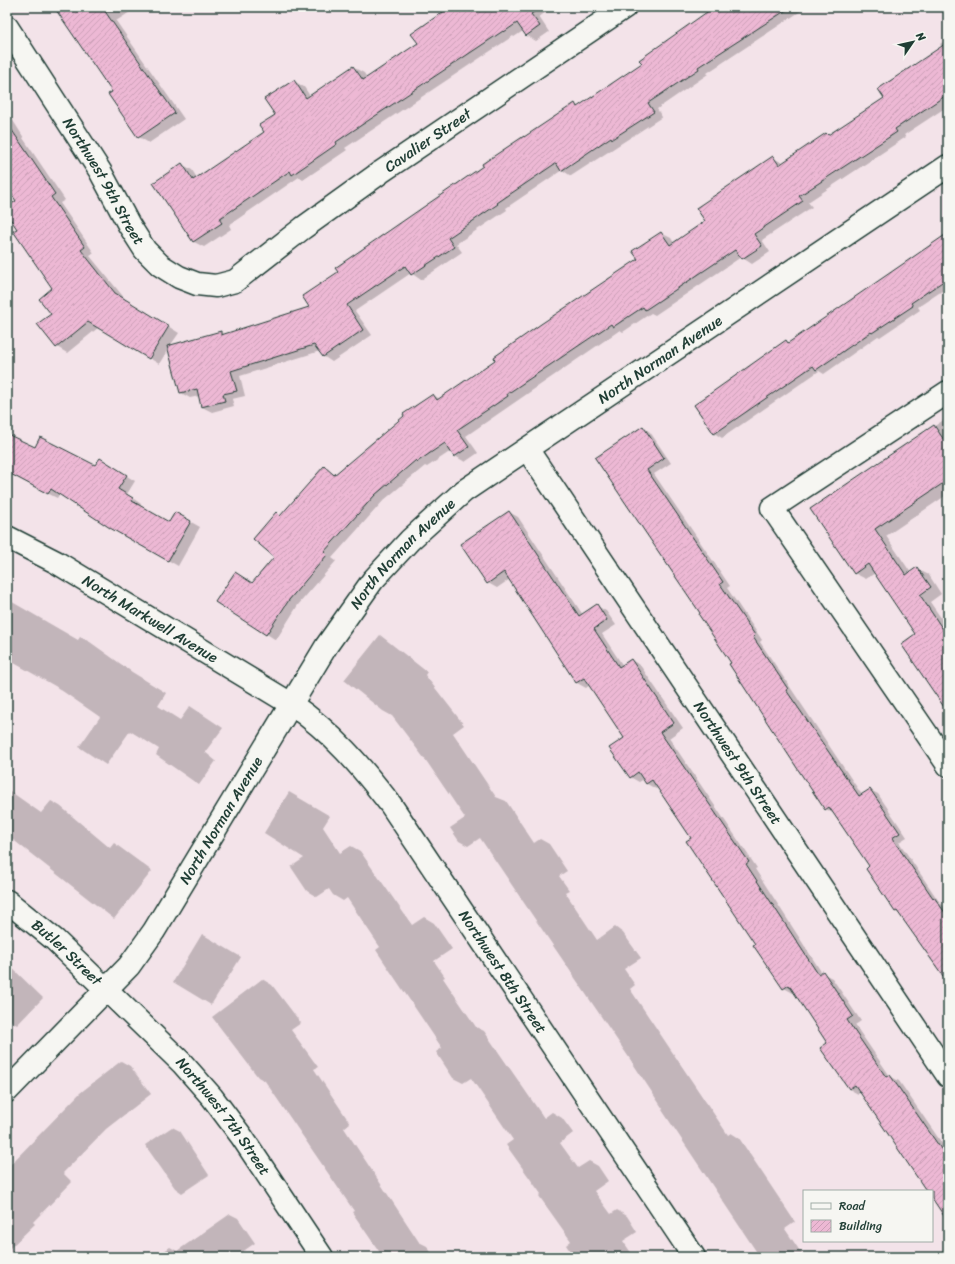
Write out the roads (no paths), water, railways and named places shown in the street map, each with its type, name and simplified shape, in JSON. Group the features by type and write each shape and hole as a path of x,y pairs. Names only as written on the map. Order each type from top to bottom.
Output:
{"street":[{"name":"Cavalier Street","path":"235,281 303,228 381,172 625,7"},
{"name":"Northwest 9th Street","path":"7,27 87,150 128,225 145,250 160,265 179,277 197,284 216,286 235,281"},
{"name":"North Norman Avenue","path":"7,1091 129,966 154,931 327,645 373,580 410,540 464,491 948,166"},
{"path":"948,392 772,508 948,765"},
{"name":"Northwest 9th Street","path":"527,450 948,1076"},
{"name":"North Markwell Avenue","path":"7,537 56,562 292,704"},
{"name":"Northwest 8th Street","path":"292,704 324,728 361,766 391,804 694,1257"},
{"name":"Butler Street","path":"7,901 55,940 106,990"},
{"name":"Northwest 7th Street","path":"106,990 182,1063 212,1097 318,1256"}]}
